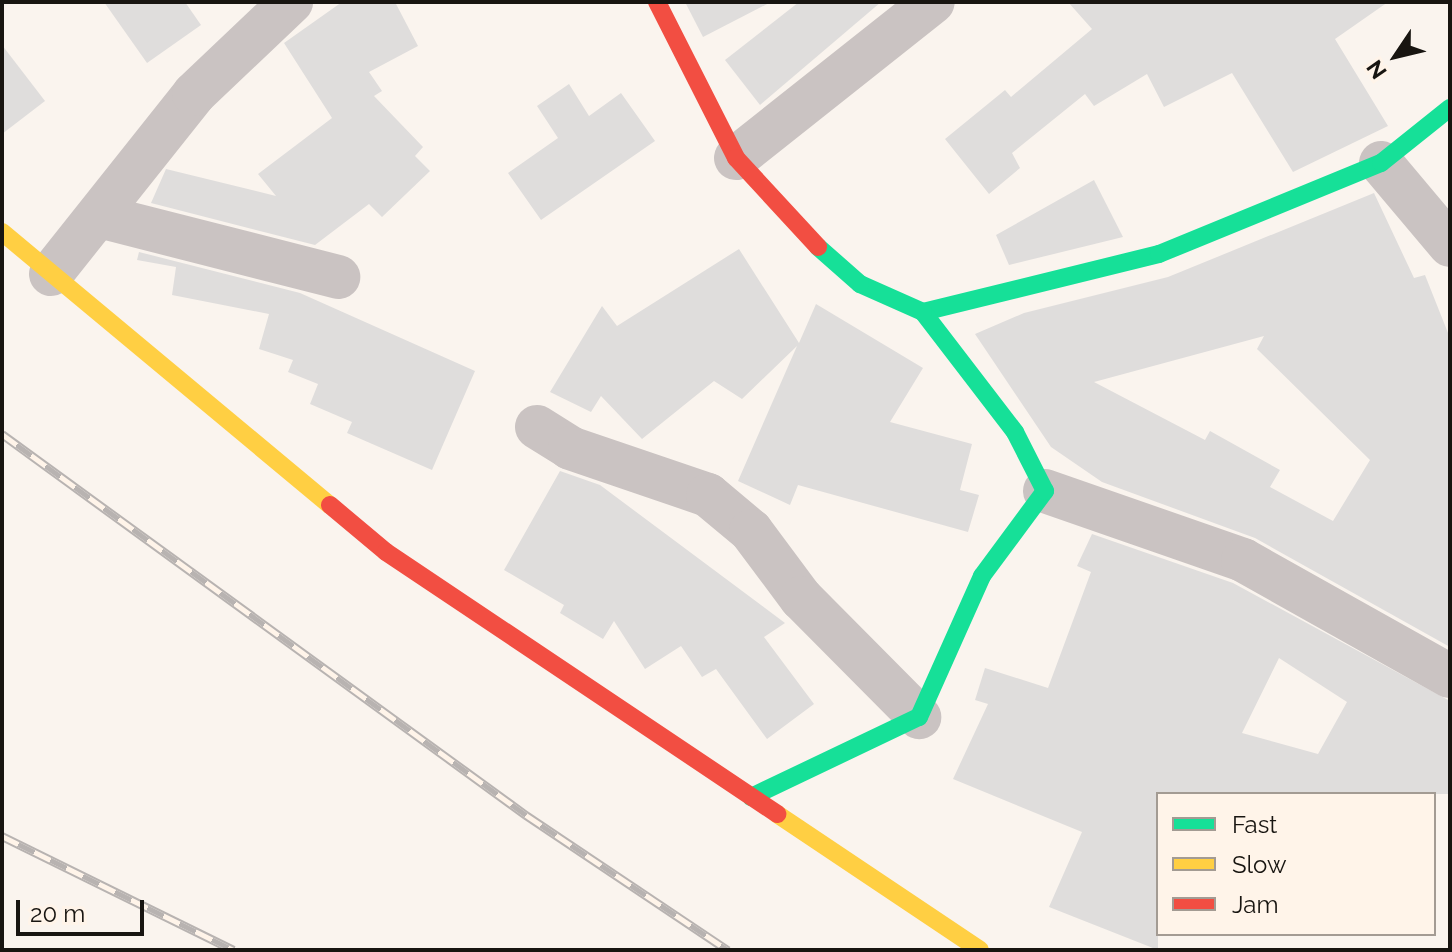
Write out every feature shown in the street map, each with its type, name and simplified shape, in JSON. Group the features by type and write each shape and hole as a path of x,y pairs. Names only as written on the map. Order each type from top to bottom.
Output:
{"street":[{"path":"51,274 194,94 291,2"},
{"path":"657,2 736,158 793,226 860,284 923,312 1015,432 1045,491 1243,560 1450,676"},
{"path":"736,158 933,2"},
{"path":"923,312 1159,254 1381,163 1450,108"},
{"path":"1381,163 1450,245"},
{"path":"99,216 338,277"},
{"path":"2,232 386,552 980,950"},
{"path":"537,427 570,448 708,495 751,531 801,598 919,717"},
{"path":"751,797 919,717 982,576 1045,491"}],"building":[{"path":"104,2 185,2 201,25 147,63"},
{"path":"342,2 395,2 418,46 369,72 382,91 374,96 423,147 415,156 430,171 382,217 369,204 315,245 151,203 166,169 276,196 258,174 332,118 284,43"},
{"path":"685,2 771,2 703,37"},
{"path":"799,2 881,2 760,105 725,60"},
{"path":"1068,2 1388,2 1335,39 1388,126 1293,172 1232,73 1164,107 1147,74 1094,106 1085,94 1012,153 1020,168 989,194 945,139 1005,90 1011,97 1092,29"},
{"path":"2,45 45,101 2,134"},
{"path":"569,84 589,116 621,93 655,141 541,220 508,173 558,138 537,106"},
{"path":"1094,180 1123,237 1009,265 996,235"},
{"path":"1374,193 1414,278 1425,275 1450,338 1450,647 1255,538 1102,482 1051,447 975,334 1024,313 1168,277","holes":["1264,336 1257,349 1370,460 1333,521 1270,487 1280,470 1210,431 1205,440 1094,382"]},
{"path":"739,249 799,343 816,304 923,368 890,422 972,444 960,490 979,495 968,532 798,485 790,505 738,481 797,346 742,399 714,381 642,439 601,396 591,412 550,392 602,306 617,326"},
{"path":"139,252 300,293 475,371 432,470 347,433 352,422 310,404 318,384 288,372 293,360 259,349 269,314 172,295 176,267 137,260"},
{"path":"560,471 600,485 785,623 764,637 814,704 767,739 716,669 702,677 681,646 645,669 614,621 603,639 560,613 564,605 504,570"},
{"path":"1092,534 1233,583 1450,701 1450,794 1156,792 1158,950 1049,907 1082,832 953,779 988,704 975,700 985,668 1048,688 1091,572 1077,566","holes":["1279,658 1347,702 1318,754 1242,733"]}],"railway":[{"path":"2,434 526,815 728,950"},
{"path":"2,836 234,950"}],"traffic: fast":[{"path":"923,312 1159,254 1381,163 1450,108"},
{"path":"751,797 919,717 982,576 1045,491 1015,432 923,312 860,284 818,247"}],"traffic: slow":[{"path":"2,232 330,505"},
{"path":"777,814 980,950"}],"traffic: jam":[{"path":"657,2 736,158 818,247"},
{"path":"330,505 386,552 777,814"}]}
